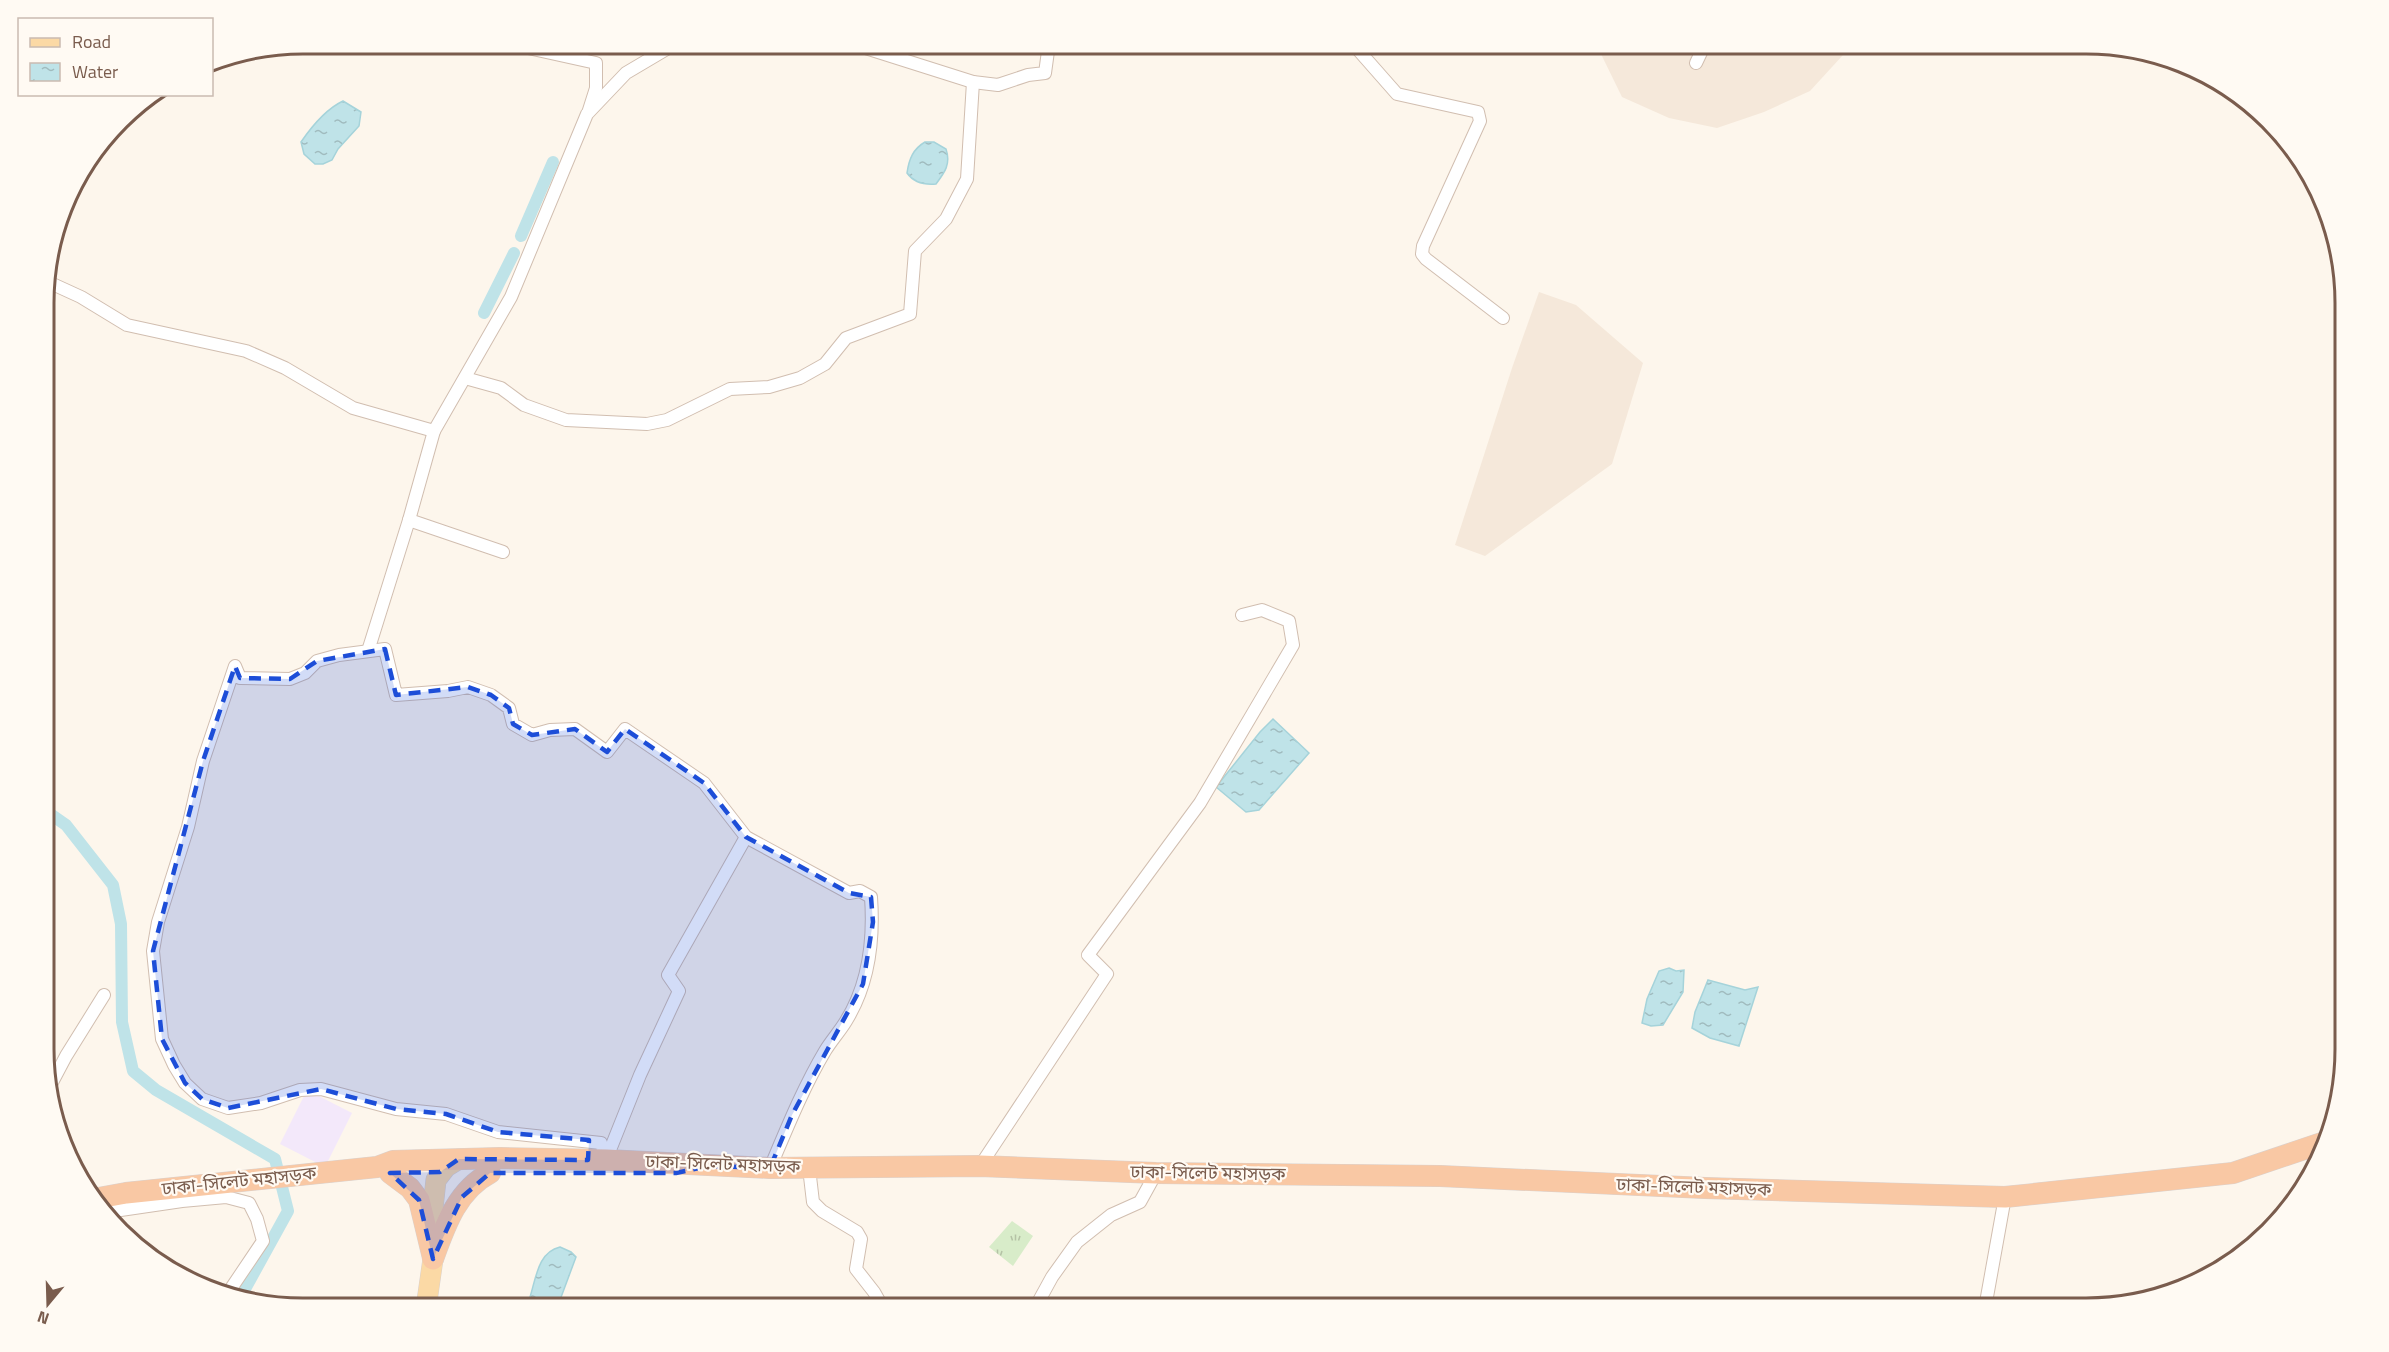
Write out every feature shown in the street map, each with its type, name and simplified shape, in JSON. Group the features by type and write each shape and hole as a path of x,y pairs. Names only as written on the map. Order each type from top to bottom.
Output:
{"highway":[{"name":"ঢাকা-সিলেট মহাসড়ক","path":"102,1197 241,1180 353,1170 435,1166 459,1159 676,1162 708,1166 770,1168 980,1166 1156,1173 1440,1176 1705,1188 2005,1197 2233,1173 2315,1145"},
{"path":"435,1166 490,1173 676,1173 708,1166"},
{"path":"383,1170 411,1188 419,1200 434,1249"},
{"path":"434,1249 462,1197 477,1180 490,1173"}],"main road":[{"path":"427,1298 434,1249 431,1226 436,1179 435,1166"}],"street":[{"path":"368,651 434,431 511,297 596,88 596,63 555,54"},
{"path":"587,114 626,73 658,54"},
{"path":"885,54 973,82 998,85 1028,75 1045,73 1048,54"},
{"path":"1362,54 1397,94 1478,112 1480,121 1423,246 1422,254 1503,318"},
{"path":"1696,63 1701,54"},
{"path":"465,378 501,388 524,405 566,420 647,424 667,420 730,389 769,387 800,378 825,364 846,338 910,314 915,251 946,219 967,179 973,82"},
{"path":"55,285 81,297 127,325 246,351 285,368 353,408 434,431"},
{"path":"409,519 502,552"},
{"path":"980,1166 1107,974 1088,955 1200,803 1293,645 1290,621 1262,610 1242,615"},
{"path":"606,1160 601,1143 498,1132 446,1114 396,1109 321,1089 300,1090 261,1103 228,1108 202,1099 185,1083 162,1039 155,982 155,941 158,922 188,827 203,761 235,666 240,678 290,679 305,673 317,661 339,655 385,649 396,695 468,687 491,695 509,708 513,724 532,735 549,730 575,729 607,752 626,729 704,783 746,837 849,893 860,891 871,897 873,922 863,984 846,1020 825,1050 792,1116 770,1168"},
{"path":"606,1160 639,1075 679,991 668,975 746,837"},
{"path":"56,1076 104,995"},
{"path":"809,1168 813,1202 822,1211 857,1232 861,1239 856,1269 877,1298"},
{"path":"1040,1298 1052,1277 1077,1242 1111,1215 1140,1202 1156,1173"},
{"path":"114,1211 226,1197 249,1203 257,1219 263,1241 231,1288"},
{"path":"1987,1298 2005,1197"}],"highlighted area":[{"path":"385,649 396,695 468,687 491,695 509,708 513,724 532,735 575,729 607,752 625,729 704,783 746,837 849,893 871,897 873,922 863,984 792,1115 770,1168 708,1166 676,1173 490,1173 462,1197 433,1259 419,1200 390,1173 440,1172 459,1159 588,1160 589,1140 498,1132 446,1114 396,1109 321,1089 228,1108 202,1099 185,1083 162,1039 153,951 203,761 235,666 240,678 290,679 317,661"}],"shaded area":[{"path":"1601,54 1843,54 1810,91 1764,112 1717,128 1669,118 1622,97"},
{"path":"1539,292 1576,305 1643,363 1612,464 1485,556 1455,545"},
{"path":"307,1090 352,1113 325,1167 280,1144"}],"green space":[{"path":"1012,1221 1033,1236 1013,1266 989,1247"}],"water":[{"path":"343,101 361,112 359,126 338,149 332,160 323,164 315,164 304,154 301,142 320,119"},
{"path":"925,142 934,142 946,149 948,159 946,168 936,184 920,183 907,173 912,155"},
{"path":"1273,719 1309,753 1259,810 1246,812 1216,787"},
{"path":"1669,968 1676,971 1684,970 1683,992 1663,1025 1651,1026 1642,1023 1647,999 1659,971"},
{"path":"1708,980 1745,990 1758,987 1739,1046 1710,1038 1692,1028 1695,1012"},
{"path":"560,1247 576,1257 561,1298 531,1298 536,1274 542,1260"}],"waterway":[{"path":"521,236 553,162"},
{"path":"484,313 514,253"},
{"path":"54,817 66,825 113,885 121,924 122,1022 133,1071 156,1090 275,1159 288,1211 244,1291"}]}
